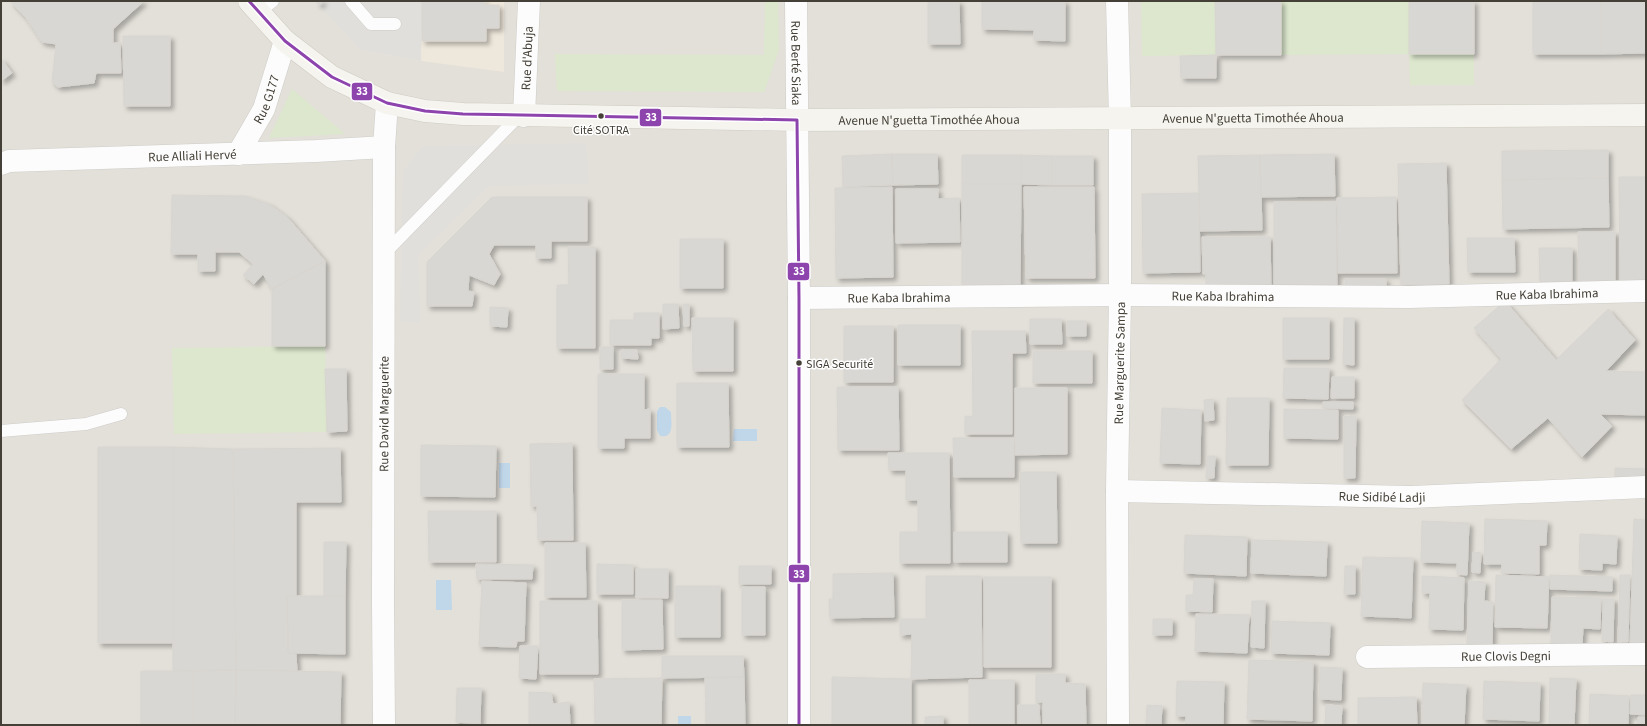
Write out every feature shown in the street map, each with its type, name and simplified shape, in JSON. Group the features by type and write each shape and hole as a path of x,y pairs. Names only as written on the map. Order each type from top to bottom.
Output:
{"street":[{"name":"Rue d'Abuja","path":"522,116 529,1"},
{"name":"Rue Berté Siaka","path":"796,1 796,120 799,298 799,725"},
{"name":"Rue Marguerite Sampa","path":"1117,1 1120,119 1120,295 1117,491 1118,725"},
{"name":"Avenue N'guetta Timothée Ahoua","path":"260,5 285,41 332,76 387,103 425,111 522,116 796,120 1646,115"},
{"name":"Rue G177","path":"238,154 264,109 285,41"},
{"name":"Rue David Marguerite","path":"384,725 384,147 387,103"},
{"name":"Rue Alliali Hervé","path":"1,164 9,161 238,154 384,147"},
{"name":"Rue Kaba Ibrahima","path":"799,298 1120,295 1408,297 1646,291"},
{"name":"Rue Sidibé Ladji","path":"1117,491 1411,496 1646,487"},
{"name":"Rue Clovis Degni","path":"1367,657 1646,654"}],"lane":[{"path":"352,1 372,24 395,24"},
{"path":"384,254 522,116"},
{"path":"1,431 86,424 121,414"}],"shaded area":[{"path":"1,1 1646,1 1646,725 1,725"},
{"path":"316,1 504,1 504,72 421,61 360,50"},
{"path":"324,1 422,1 421,61 360,50 319,5"},
{"path":"586,143 589,184 489,186 418,255 420,323 400,321 403,171 423,146"}],"green space":[{"path":"765,1 778,1 779,50 764,92 557,91 555,54 764,55"},
{"path":"1141,1 1215,1 1216,55 1142,56"},
{"path":"1281,1 1474,1 1474,85 1410,85 1409,54 1281,55"},
{"path":"292,89 345,134 269,138"},
{"path":"325,346 327,432 174,434 172,348"}],"water":[{"path":"660,407 665,407 671,412 671,429 668,435 665,436 660,436 657,430 657,411"},
{"path":"734,429 757,429 757,441 733,441"},
{"path":"499,463 510,463 510,488 499,488"},
{"path":"436,580 451,580 452,610 436,610"},
{"path":"678,716 691,716 691,725 678,725"}],"building":[{"path":"10,1 144,1 113,29 113,43 120,43 121,73 96,73 94,83 58,87 52,82 56,44 42,42 26,18"},
{"path":"316,1 324,1 319,5"},
{"path":"422,1 485,1 485,5 499,5 499,28 486,28 486,41 422,41"},
{"path":"928,1 959,1 960,44 928,44"},
{"path":"982,1 1065,1 1065,41 1034,40 1034,30 982,29"},
{"path":"1215,1 1281,1 1281,55 1216,55"},
{"path":"1409,1 1474,1 1474,54 1409,54"},
{"path":"1533,1 1601,1 1601,54 1533,54"},
{"path":"1601,1 1646,1 1646,53 1601,54"},
{"path":"123,36 170,36 170,106 124,106"},
{"path":"1216,55 1216,78 1181,78 1180,56"},
{"path":"1,58 12,73 1,81"},
{"path":"1608,150 1608,178 1502,180 1502,151"},
{"path":"892,154 893,185 843,187 842,156"},
{"path":"892,154 937,154 938,184 893,185"},
{"path":"1334,154 1335,196 1261,197 1260,155"},
{"path":"962,155 1021,155 1021,184 962,184"},
{"path":"1021,155 1052,156 1052,185 1021,184"},
{"path":"1260,155 1262,230 1200,231 1198,156"},
{"path":"1052,156 1093,156 1093,185 1052,185"},
{"path":"1446,163 1449,284 1401,285 1398,164"},
{"path":"1619,177 1646,177 1646,286 1620,286"},
{"path":"1608,178 1609,227 1503,229 1502,180"},
{"path":"962,184 1021,184 1020,285 962,285"},
{"path":"892,187 893,277 836,278 835,188"},
{"path":"1024,187 1094,187 1095,278 1026,278"},
{"path":"896,189 938,189 938,199 959,198 960,242 896,243"},
{"path":"1199,193 1200,272 1143,273 1142,194"},
{"path":"172,195 245,196 269,204 288,218 325,261 272,289 263,274 254,284 243,275 253,264 239,252 215,252 215,271 198,271 198,254 171,254"},
{"path":"492,197 587,197 587,241 551,241 551,258 536,258 536,245 494,245 489,254 500,274 494,285 469,275 468,291 474,292 472,306 427,306 427,262"},
{"path":"1396,197 1397,273 1338,273 1337,198"},
{"path":"1274,202 1336,202 1337,285 1274,285"},
{"path":"1578,232 1615,232 1615,284 1579,284"},
{"path":"1202,237 1270,237 1271,287 1206,287 1206,274 1203,274"},
{"path":"1467,238 1514,238 1515,272 1468,272"},
{"path":"680,239 723,239 723,288 680,288"},
{"path":"568,247 595,247 595,348 557,348 557,285 569,285"},
{"path":"1539,248 1572,248 1572,282 1540,282"},
{"path":"325,261 325,346 272,346 272,289"},
{"path":"1345,279 1386,279 1386,286 1345,286"},
{"path":"1505,301 1556,360 1608,309 1635,340 1606,371 1646,372 1646,415 1600,414 1612,426 1582,457 1548,418 1511,449 1462,400 1501,359 1474,328"},
{"path":"663,304 678,304 679,328 663,329"},
{"path":"683,304 689,304 689,326 684,326"},
{"path":"490,307 508,308 507,327 490,326"},
{"path":"634,313 659,313 659,338 651,338 651,345 610,345 610,320 634,320"},
{"path":"692,318 733,318 733,371 693,371"},
{"path":"1283,318 1329,318 1329,359 1283,359"},
{"path":"1344,318 1354,318 1354,365 1343,364"},
{"path":"1030,319 1061,319 1062,344 1030,344"},
{"path":"1067,321 1086,321 1086,336 1067,336"},
{"path":"898,325 960,325 960,365 898,365"},
{"path":"844,326 893,326 893,382 844,382"},
{"path":"972,331 1025,331 1026,353 1012,353 1012,434 965,434 965,416 973,417"},
{"path":"600,347 613,347 613,369 600,369"},
{"path":"621,350 637,350 638,359 621,358"},
{"path":"1033,351 1092,351 1092,383 1033,383"},
{"path":"1284,368 1329,368 1328,399 1283,398"},
{"path":"325,369 346,369 347,431 327,432"},
{"path":"598,374 644,374 644,410 650,409 650,438 624,438 624,448 598,448"},
{"path":"1332,377 1354,377 1354,398 1331,398"},
{"path":"677,383 728,383 729,447 677,447"},
{"path":"837,387 898,387 899,450 838,450"},
{"path":"1015,388 1067,388 1067,454 1015,455"},
{"path":"1227,398 1269,398 1268,465 1226,465"},
{"path":"1213,399 1214,420 1205,421 1204,400"},
{"path":"1323,402 1353,402 1353,409 1322,408"},
{"path":"1162,408 1201,410 1200,464 1160,463"},
{"path":"1284,409 1338,410 1338,439 1284,438"},
{"path":"1344,416 1356,417 1355,478 1344,478"},
{"path":"953,438 1014,438 1014,477 954,477"},
{"path":"572,443 573,540 538,540 537,506 531,506 530,444"},
{"path":"421,445 496,446 495,497 421,496"},
{"path":"98,447 173,447 173,643 98,643"},
{"path":"173,447 233,449 236,670 173,671"},
{"path":"340,448 341,502 296,502 296,596 287,596 288,653 296,654 297,671 236,670 233,449"},
{"path":"888,453 949,453 950,563 900,563 900,532 918,532 918,500 906,500 906,470 889,470"},
{"path":"1207,456 1215,456 1214,478 1206,478"},
{"path":"1615,468 1646,469 1646,482 1615,481"},
{"path":"1020,472 1056,472 1057,543 1021,543"},
{"path":"428,511 496,511 496,562 429,562"},
{"path":"1485,519 1547,521 1546,545 1539,545 1539,574 1501,573 1502,564 1484,564"},
{"path":"1634,519 1646,520 1646,645 1630,644"},
{"path":"1422,521 1469,523 1467,575 1457,574 1457,563 1421,562"},
{"path":"954,532 1007,532 1007,562 954,562"},
{"path":"1580,534 1617,536 1616,564 1602,563 1602,570 1579,569"},
{"path":"1185,535 1247,537 1246,576 1184,573"},
{"path":"1252,540 1327,542 1326,576 1251,573"},
{"path":"324,542 346,542 345,596 324,596"},
{"path":"545,543 585,543 586,597 545,597"},
{"path":"1473,552 1481,553 1480,573 1472,572"},
{"path":"1363,557 1413,558 1411,618 1361,616"},
{"path":"476,564 533,565 532,579 477,579"},
{"path":"597,564 633,565 633,594 597,594"},
{"path":"739,566 771,566 771,584 739,584"},
{"path":"1345,566 1355,566 1355,594 1344,594"},
{"path":"636,569 668,569 668,598 636,598"},
{"path":"893,573 894,617 830,618 829,599 833,599 833,574"},
{"path":"1496,575 1549,577 1547,628 1495,627"},
{"path":"1550,575 1612,577 1612,591 1550,589"},
{"path":"1620,575 1630,575 1628,642 1618,642"},
{"path":"926,576 981,576 982,677 911,679 912,634 900,635 900,619 926,619"},
{"path":"1422,576 1464,578 1463,630 1429,629 1430,593 1422,593"},
{"path":"984,577 1051,577 1051,667 984,667"},
{"path":"1194,579 1213,579 1212,612 1186,611 1186,595 1193,595"},
{"path":"482,581 526,583 524,641 517,641 516,647 479,646"},
{"path":"1469,581 1485,582 1484,601 1493,602 1492,645 1467,644"},
{"path":"675,586 720,586 720,637 675,637"},
{"path":"742,587 765,587 765,635 742,635"},
{"path":"287,596 345,596 345,654 288,653"},
{"path":"1552,597 1601,598 1600,629 1583,628 1582,645 1551,643"},
{"path":"1603,599 1614,599 1613,642 1602,641"},
{"path":"622,600 662,600 663,649 622,650"},
{"path":"540,601 597,601 598,674 540,674"},
{"path":"1252,601 1265,601 1264,648 1251,647"},
{"path":"1196,614 1249,615 1247,653 1195,651"},
{"path":"1153,619 1172,619 1172,635 1153,635"},
{"path":"1272,621 1330,623 1329,655 1271,653"},
{"path":"520,646 538,646 536,679 519,678"},
{"path":"662,656 743,656 744,677 662,678"},
{"path":"1249,660 1313,662 1312,721 1247,719"},
{"path":"1320,667 1342,668 1341,700 1319,699"},
{"path":"236,670 235,724 193,724 193,671"},
{"path":"236,670 341,672 340,725 235,724"},
{"path":"141,671 193,671 193,725 141,725"},
{"path":"1036,674 1065,674 1065,683 1085,684 1086,725 1043,725 1043,702 1036,702"},
{"path":"744,677 745,725 706,725 705,678"},
{"path":"832,677 911,679 911,725 832,725"},
{"path":"662,678 661,725 595,725 594,679"},
{"path":"1550,678 1576,679 1574,725 1549,725"},
{"path":"969,680 1014,680 1014,725 969,725"},
{"path":"1177,681 1224,682 1223,725 1185,725 1186,716 1176,716"},
{"path":"1484,681 1540,683 1539,721 1483,719"},
{"path":"1423,683 1466,685 1464,725 1422,725"},
{"path":"457,688 481,688 480,724 456,722"},
{"path":"529,692 551,693 553,704 569,702 570,725 529,725"},
{"path":"1590,694 1629,696 1628,725 1589,725"},
{"path":"1631,695 1646,695 1646,715 1630,714"},
{"path":"1416,697 1417,725 1358,725 1358,698"},
{"path":"1018,705 1039,705 1040,725 1018,725"},
{"path":"1147,705 1162,706 1161,725 1146,725"},
{"path":"1326,705 1342,706 1341,725 1325,725"},
{"path":"943,716 943,725 925,725 925,717"},
{"path":"1638,717 1646,717 1646,725 1637,725"}],"transit line":[{"name":"33","path":"249,1 285,41 332,77 387,103 425,111 463,114 797,120"},
{"name":"33","path":"797,120 799,298 799,725"}],"place":[{"name":"Cité SOTRA","path":"601,116"},
{"name":"SIGA Securité","path":"799,363"}]}
